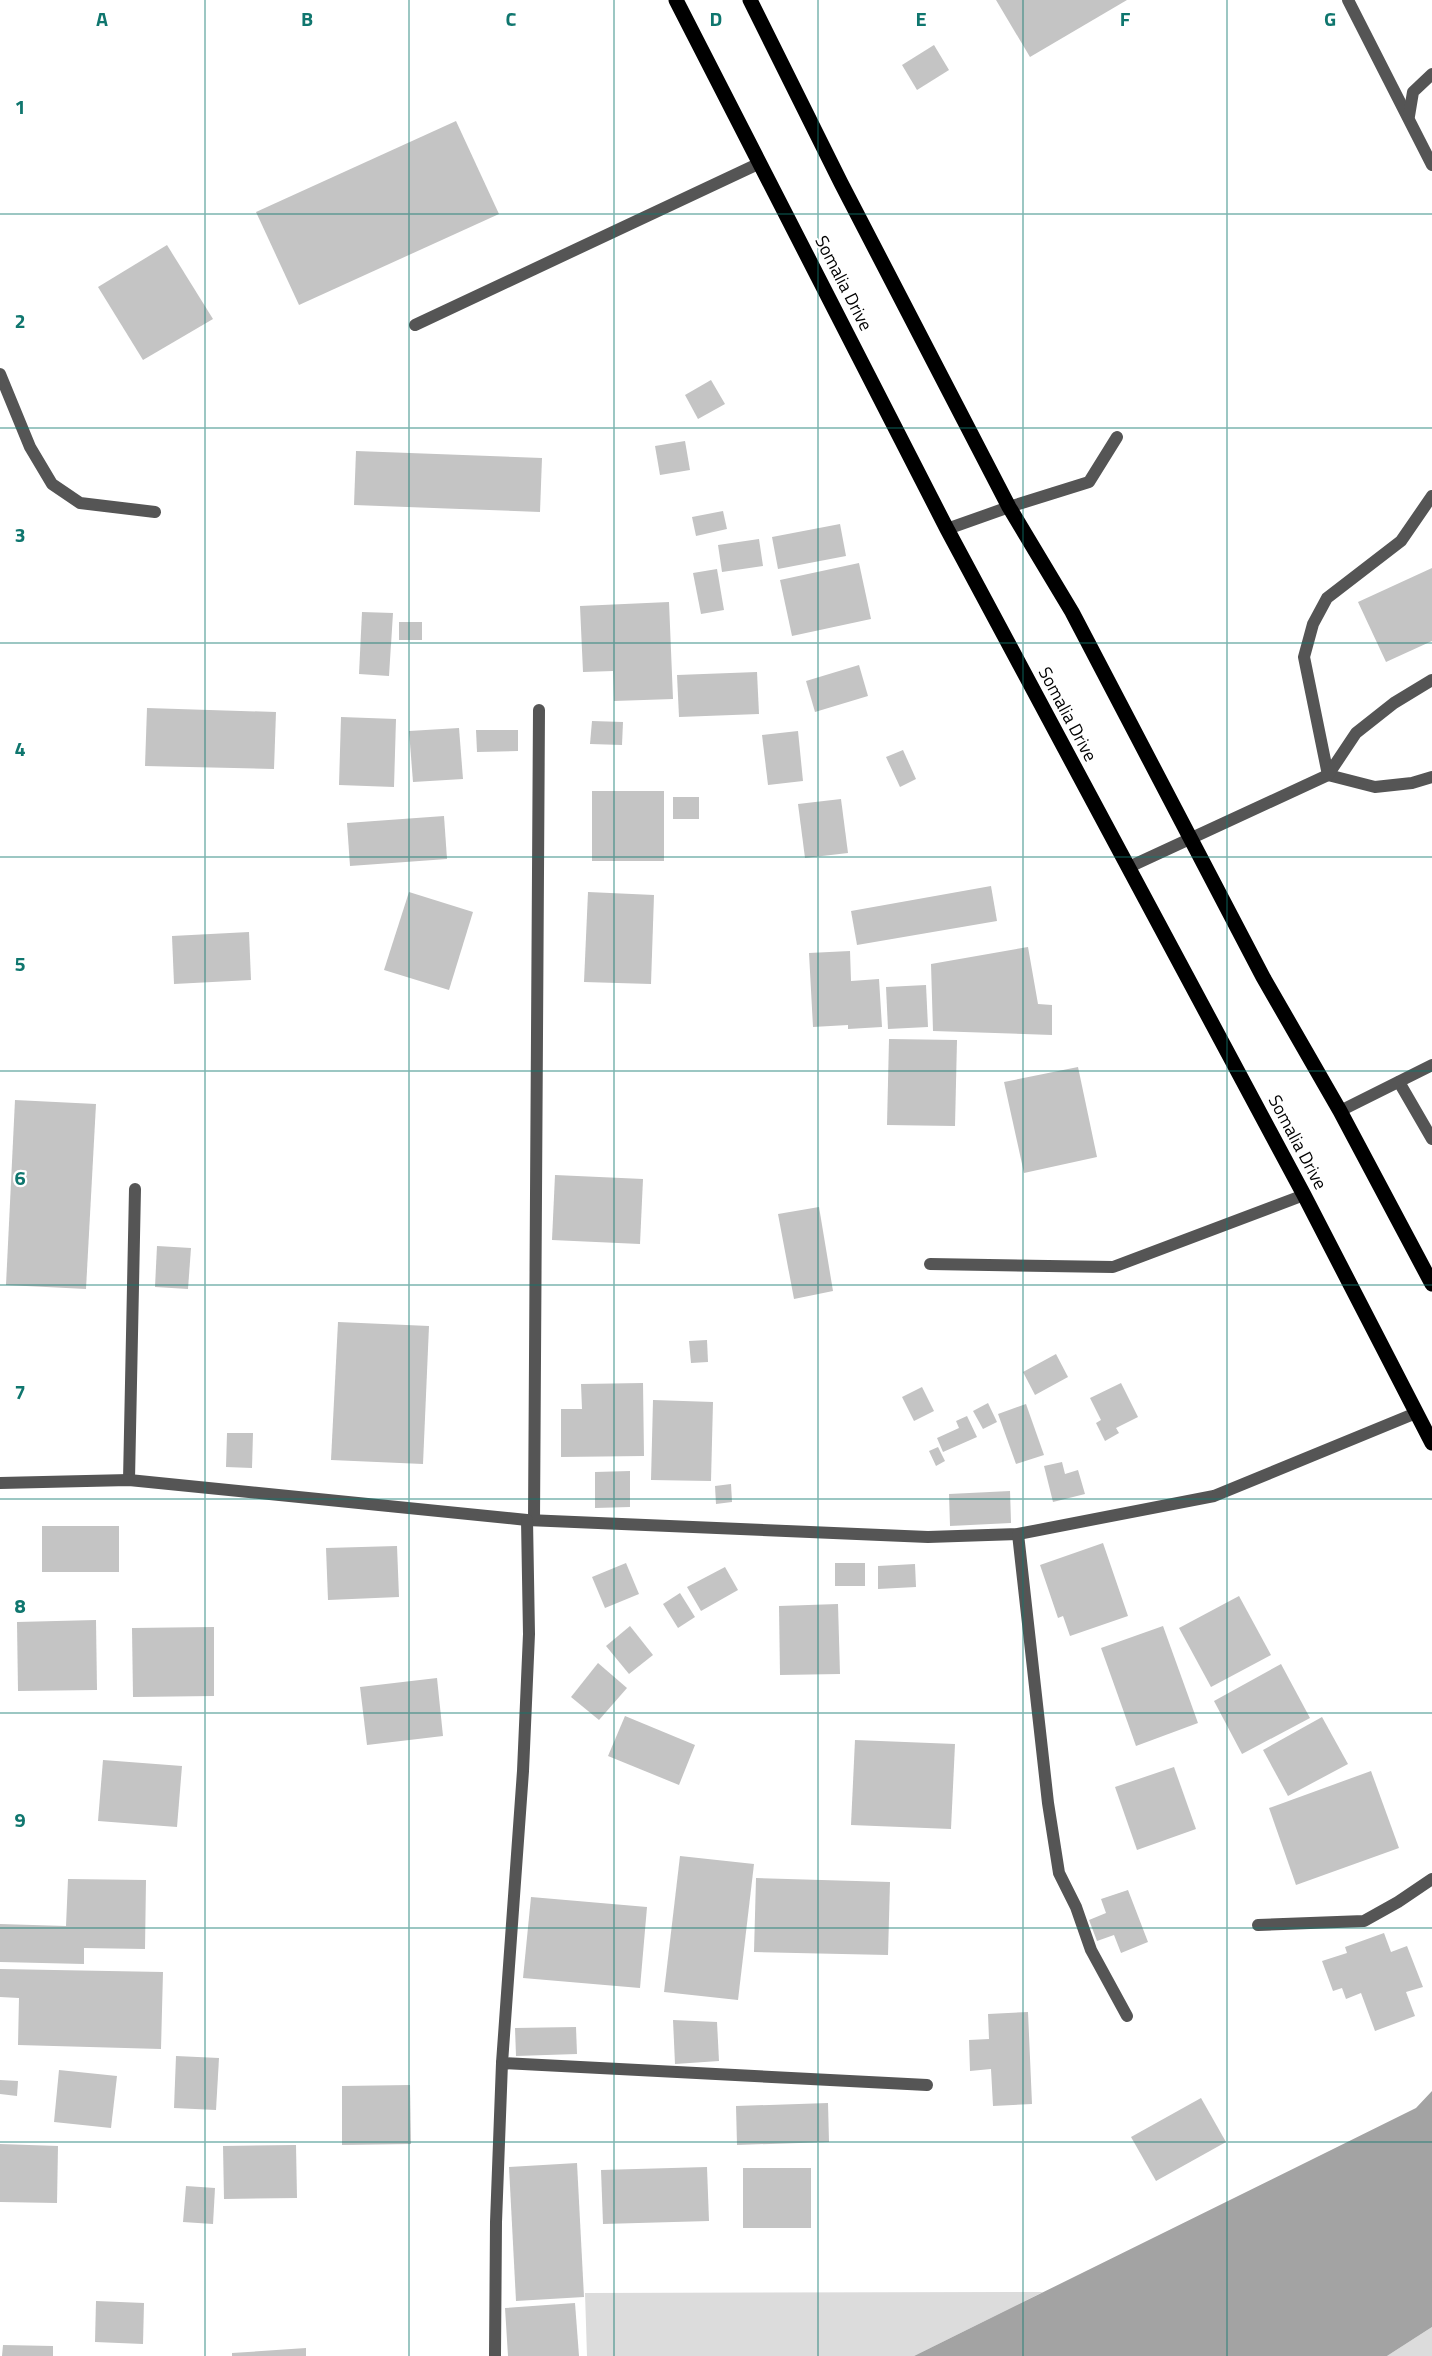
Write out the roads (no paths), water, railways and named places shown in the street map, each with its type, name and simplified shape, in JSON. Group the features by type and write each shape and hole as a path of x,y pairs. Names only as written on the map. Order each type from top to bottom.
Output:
{"main road":[{"name":"Somalia Drive","path":"676,0 947,530 1304,1195 1432,1443"},
{"path":"750,0 841,183 1009,507 1072,612 1263,977 1340,1111 1432,1284"}],"street":[{"path":"1348,0 1432,165"},
{"path":"1409,116 1413,92 1432,74"},
{"path":"415,325 760,163"},
{"path":"0,374 30,447 52,484 80,503 155,512"},
{"path":"947,530 1009,507 1089,482 1117,437"},
{"path":"1328,776 1304,657 1313,624 1327,598 1401,541 1432,496"},
{"path":"1129,867 1328,776 1356,733 1394,703 1432,680"},
{"path":"495,2356 496,2222 502,2063 523,1760 529,1634 539,711"},
{"path":"1328,776 1375,787 1412,783 1432,777"},
{"path":"1340,1111 1432,1065"},
{"path":"1399,1082 1432,1139"},
{"path":"129,1480 135,1189"},
{"path":"930,1264 1113,1267 1304,1195"},
{"path":"0,1483 129,1480 531,1520 928,1537 1018,1534 1214,1496 1416,1413"},
{"path":"1018,1534 1048,1803 1059,1873 1076,1907 1091,1950 1127,2016"},
{"path":"1258,1925 1364,1921 1432,1879"},
{"path":"502,2063 927,2085"}]}
